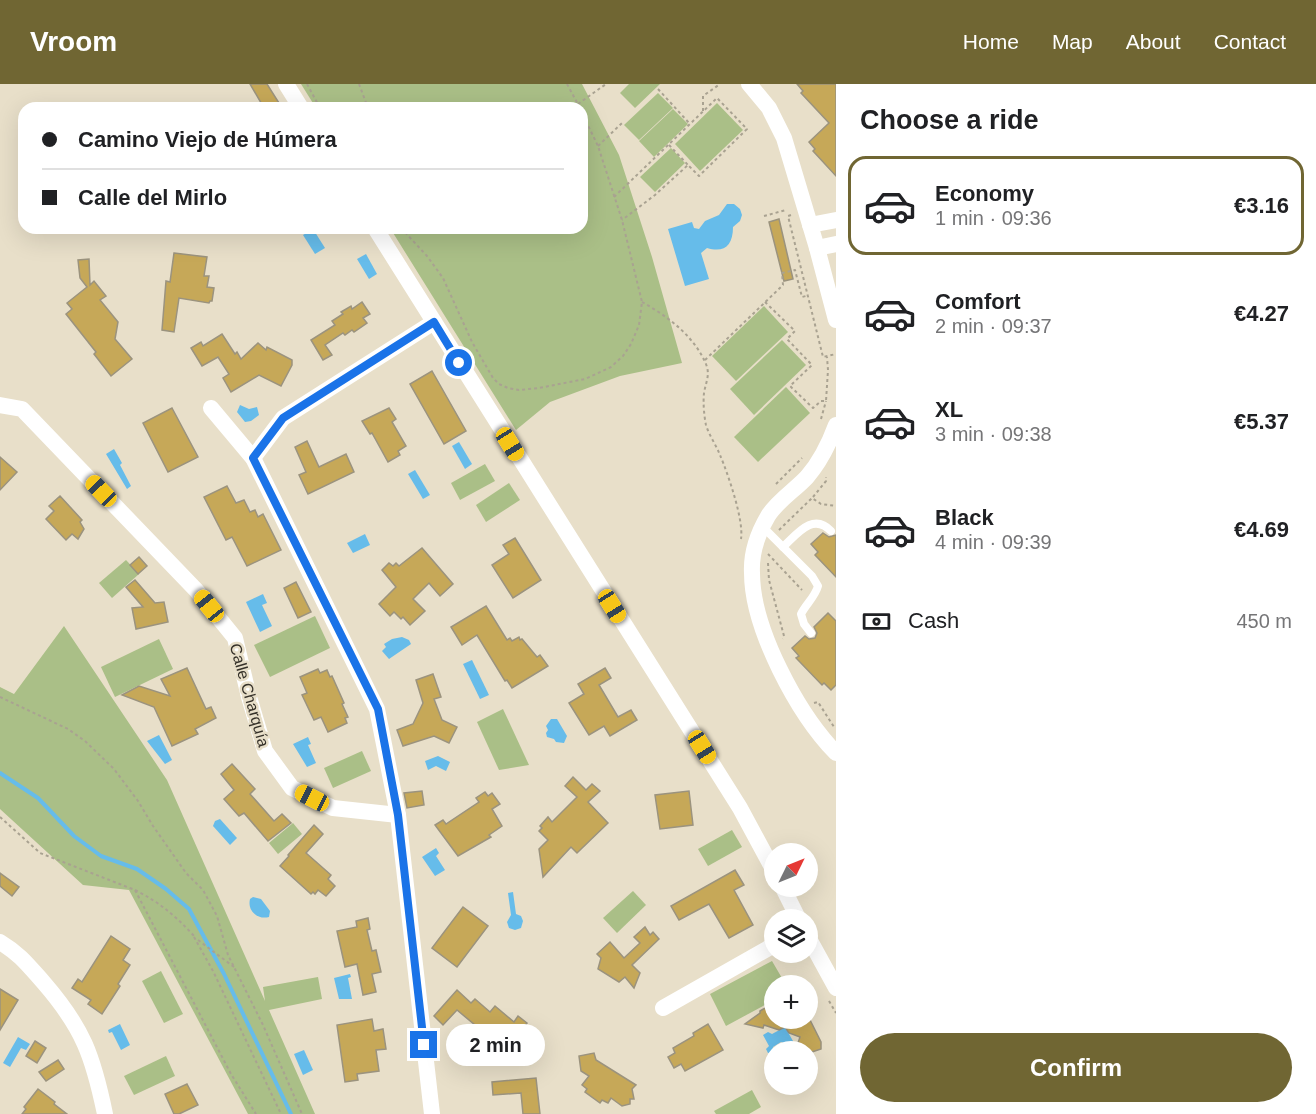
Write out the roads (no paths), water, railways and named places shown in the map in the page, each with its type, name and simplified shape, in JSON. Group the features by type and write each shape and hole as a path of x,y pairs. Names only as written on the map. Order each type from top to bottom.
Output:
{"street":[{"path":"286,84 297,102"},
{"path":"749,84 769,108 784,138 836,320"},
{"path":"810,225 836,220"},
{"path":"379,234 740,808 764,852"},
{"path":"817,248 836,244"},
{"path":"253,458 283,418 434,322"},
{"name":"Calle Charquía","path":"0,405 22,409 196,590 235,638 249,698 266,751 292,788 333,808 398,815"},
{"path":"211,408 253,458 378,709 398,815 432,1114"},
{"path":"829,422 830,442 815,466 769,514 761,530 761,552 752,573 756,604 776,662 805,715 836,753"},
{"path":"0,942 19,953 65,1007 84,1038 97,1075 105,1114"},
{"path":"663,1008 764,951"},
{"path":"818,954 836,988"}],"lane":[{"path":"783,547 811,523 819,523 831,531"},
{"path":"761,530 783,547 812,576 818,586 816,594 801,614 804,624 811,633"}],"water":[{"path":"727,204 734,204 740,209 742,215 740,221 733,227 729,243 723,249 707,248 701,253 709,279 685,286 668,229 692,222 694,228 699,229 705,221 719,215"},
{"path":"316,234 325,248 315,254 303,235"},
{"path":"366,254 377,274 369,279 357,259"},
{"path":"240,405 249,409 257,407 259,415 245,422 237,412"},
{"path":"459,442 472,464 465,469 452,446"},
{"path":"114,449 131,486 127,489 106,454"},
{"path":"415,470 430,495 423,499 408,474"},
{"path":"365,534 370,545 353,553 347,543"},
{"path":"263,594 267,603 262,605 272,626 260,632 246,602"},
{"path":"402,637 409,640 411,644 389,659 382,651 386,647 384,644"},
{"path":"472,660 489,695 480,699 463,664"},
{"path":"551,719 557,719 567,736 564,743 547,737 546,726"},
{"path":"159,735 172,760 165,764 147,741"},
{"path":"308,737 311,744 308,745 316,763 307,767 293,744"},
{"path":"438,756 450,762 446,771 436,766 428,770 425,761"},
{"path":"220,819 237,838 230,845 213,826 215,821"},
{"path":"436,848 439,853 436,856 445,870 435,876 422,857"},
{"path":"513,892 516,914 521,916 523,921 521,928 515,930 509,928 507,922 511,915 508,893"},
{"path":"253,897 261,899 270,911 269,917 254,914 250,907 250,899"},
{"path":"350,974 351,977 348,978 352,999 339,999 334,978"},
{"path":"120,1024 130,1045 121,1050 112,1032 109,1033 108,1030"},
{"path":"786,1029 793,1041 766,1041 763,1035 768,1032 772,1034"},
{"path":"18,1037 30,1044 26,1050 21,1048 10,1067 3,1063"},
{"path":"304,1050 313,1070 303,1075 294,1054"}],"waterway":[{"path":"0,773 38,798 74,836 101,856 137,869 166,889 189,909 224,974 291,1114"}]}
